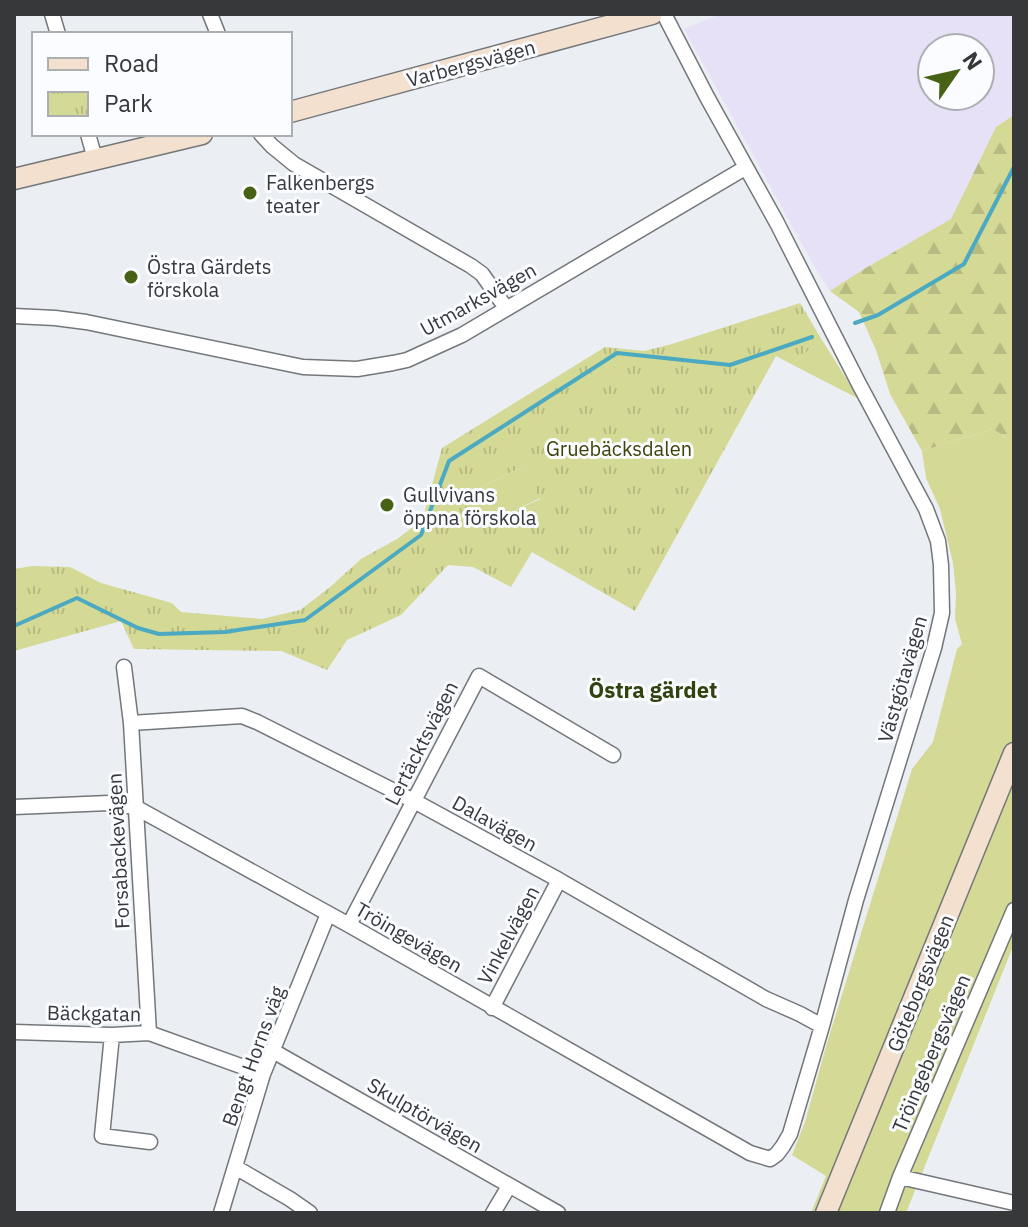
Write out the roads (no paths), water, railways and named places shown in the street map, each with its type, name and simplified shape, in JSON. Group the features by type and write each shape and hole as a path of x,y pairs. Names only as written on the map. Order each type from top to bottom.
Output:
{"main road":[{"name":"Varbergsvägen","path":"292,111 652,14"},
{"path":"14,179 193,136"},
{"name":"Göteborgsvägen","path":"826,1213 1014,753"}],"street":[{"name":"Västgötavägen","path":"664,14 926,509 938,541 941,565 942,613 934,648 856,900 790,1134 770,1159"},
{"path":"89,136 95,159"},
{"path":"263,136 294,164 471,266 482,274 506,308"},
{"name":"Utmarksvägen","path":"14,316 86,322 303,367 357,369 407,360 462,335 745,168"},
{"name":"Forsabackevägen","path":"124,667 131,723 149,1033"},
{"name":"Lertäcktsvägen","path":"349,925 479,676 613,755"},
{"name":"Dalavägen","path":"131,723 242,716 257,722 414,801 766,999 822,1026"},
{"name":"Tröingevägen","path":"14,807 109,803 135,807 750,1153 770,1159"},
{"name":"Vinkelvägen","path":"492,1008 559,880"},
{"name":"Tröingebergsvägen","path":"887,1213 1014,910"},
{"name":"Bengt Horns väg","path":"221,1213 263,1074 328,914"},
{"name":"Bäckgatan","path":"14,1032 149,1033 263,1074"},
{"path":"112,1035 102,1136 150,1142"},
{"name":"Skulptörvägen","path":"273,1051 558,1213"},
{"path":"235,1167 310,1213"},
{"path":"900,1177 1014,1203"},
{"path":"493,1213 509,1186"}],"waterway":[{"path":"855,323 878,315 964,264 1014,167"},
{"path":"14,626 77,598 138,628 159,634 225,632 305,620 421,535 449,461 617,353 730,365 812,337"}],"place":[{"name":"Falkenbergs teater","path":"250,193"},
{"name":"Östra Gärdets förskola","path":"131,277"},
{"name":"Gullvivans öppna förskola","path":"387,505"}],"district":[{"name":"Östra gärdet","path":"653,689"}],"park label":[{"name":"Gruebäcksdalen","path":"619,448"}]}
